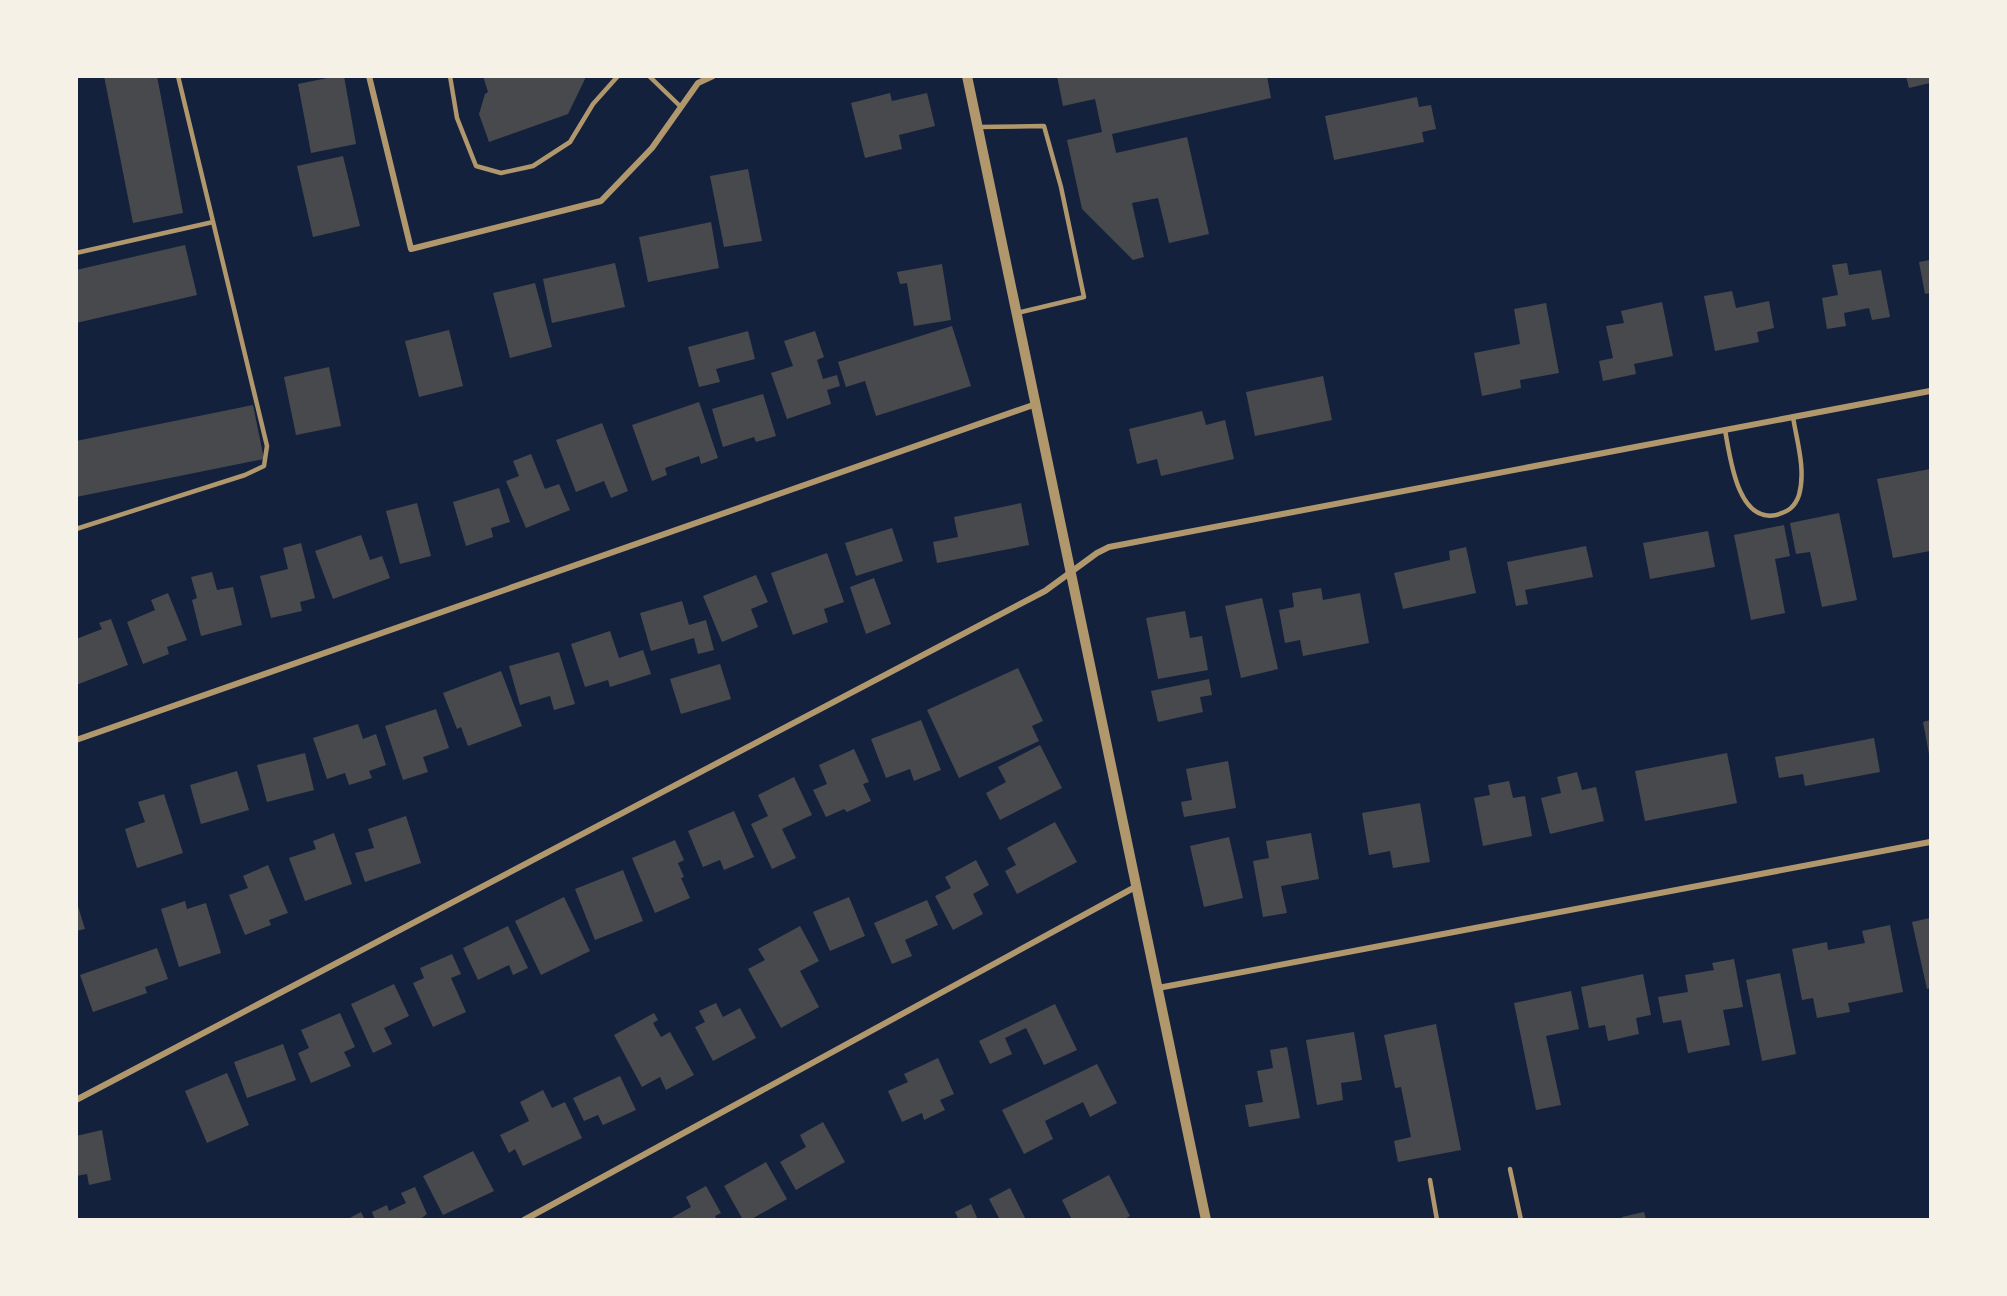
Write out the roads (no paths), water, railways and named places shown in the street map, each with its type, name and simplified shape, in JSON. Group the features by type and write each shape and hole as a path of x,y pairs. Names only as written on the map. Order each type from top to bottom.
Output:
{"street":[{"path":"369,76 411,249 601,201 651,148 698,83 713,76"},
{"path":"967,76 1206,1220"},
{"path":"76,1100 1045,591 1097,553 1120,544 1930,391"},
{"path":"76,740 1036,404"},
{"path":"1158,988 1930,842"},
{"path":"524,1220 1137,886"}],"lane":[{"path":"76,529 245,475 264,466 267,446 178,76"},
{"path":"450,76 457,118 476,165 501,173 533,166 570,142 593,104 618,76"},
{"path":"649,76 681,107"},
{"path":"978,127 1044,126 1061,187 1084,297 1017,313"},
{"path":"76,253 213,222"},
{"path":"1725,430 1733,470 1746,502 1756,513 1770,516 1784,513 1795,505 1799,494 1801,461 1793,417"},
{"path":"1510,1169 1521,1220"},
{"path":"1430,1180 1437,1220"}]}
